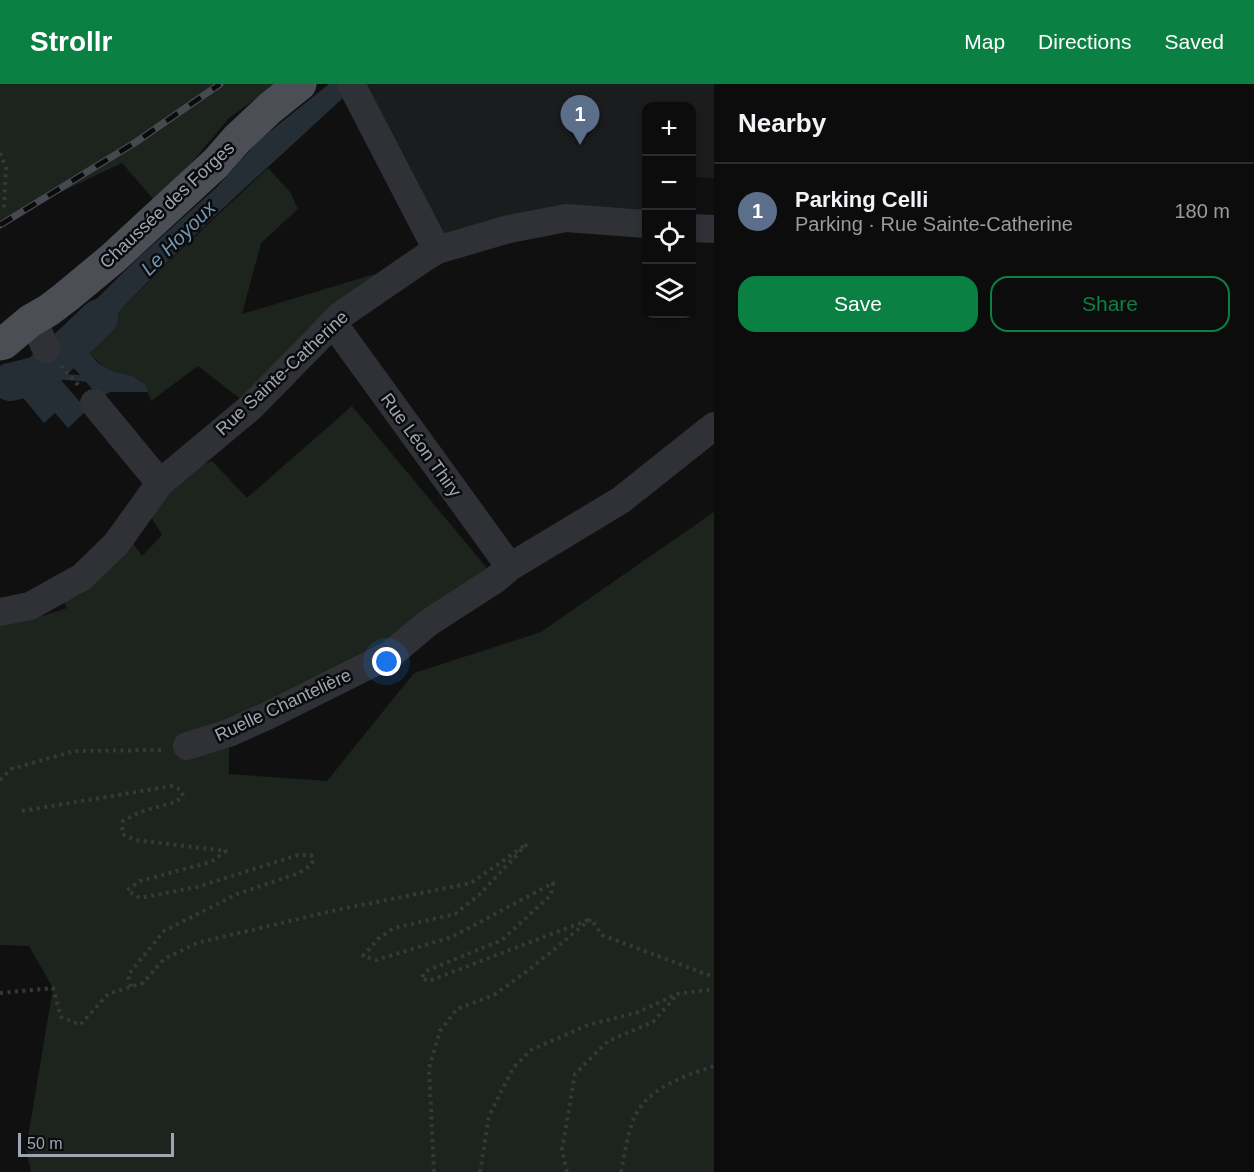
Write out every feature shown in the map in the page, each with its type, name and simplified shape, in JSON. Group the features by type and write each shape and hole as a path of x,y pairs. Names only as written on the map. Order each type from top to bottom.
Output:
{"main road":[{"name":"Chaussée des Forges","path":"0,344 4,344 21,320 66,297 121,251 216,163 270,108 300,84"}],"street":[{"path":"352,86 437,250"},
{"name":"Rue Sainte-Catherine","path":"0,612 30,606 82,577 116,544 160,483 250,407 341,315 437,250 509,229 566,218 642,224"},
{"path":"696,228 714,229"},
{"path":"21,320 46,349"},
{"name":"Rue Léon Thiry","path":"333,323 510,567"},
{"path":"94,403 160,483"},
{"name":"Ruelle Chantelière","path":"186,746 229,733 269,716 391,654 428,623 496,579 510,567 621,500 714,426"}],"path":[{"path":"0,153 6,168 4,206 0,210"},
{"path":"46,349 94,403"},
{"path":"0,780 11,769 75,751 136,751 186,746"},
{"path":"22,811 172,786 181,790 183,796 175,802 140,812 123,821 122,834 135,840 226,851 211,862 140,881 127,890 140,898 197,887 298,855 311,855 314,859 311,865 299,873 237,894 164,931 128,975 131,987"},
{"path":"0,993 53,988 61,1017 80,1025 108,994 143,983 164,959 197,943 332,911 471,883 527,844 479,896 455,914 394,928 378,939 363,956 376,960 452,937 553,883 551,895 502,940 426,972 421,978 429,981 591,919"},
{"path":"591,919 602,935 714,977"},
{"path":"434,1172 429,1068 440,1031 457,1009 494,995 591,919"},
{"path":"480,1172 489,1116 513,1068 531,1050 588,1025 639,1012 677,994 714,989"},
{"path":"567,1172 562,1150 575,1074 608,1041 653,1022 677,994"},
{"path":"621,1172 636,1113 654,1094 689,1074 714,1066"}],"shaded area":[{"path":"0,84 276,84 229,118 188,167 155,201 122,163 0,221"},
{"path":"360,84 714,84 714,178 696,177 696,102 642,102 642,212 445,236"},
{"path":"268,168 290,192 298,209 261,243 242,314 375,274 251,407 198,366 151,401 140,380 108,369 86,349 197,234"},
{"path":"352,406 496,579 229,733 229,774 327,781 414,673 541,632 714,512 714,1172 31,1172 26,1149 53,988 29,946 0,945 0,625 27,621 67,608 58,592 125,532 142,556 162,535 144,505 160,483 212,461 247,498"}],"water":[{"path":"329,84 340,84 345,96 179,250 86,349 98,363 114,372 133,376 145,384 148,392 110,392 100,398 52,343 137,259 216,188 258,141"},
{"path":"39,355 87,410 68,428 55,413 44,423 10,382"}],"waterway":[{"name":"Le Hoyoux","path":"10,382 39,375 99,318"},
{"path":"52,376 90,379"}],"railway":[{"path":"0,225 136,142 220,84"}],"place":[{"name":"Parking Celli","path":"580,145"}]}
